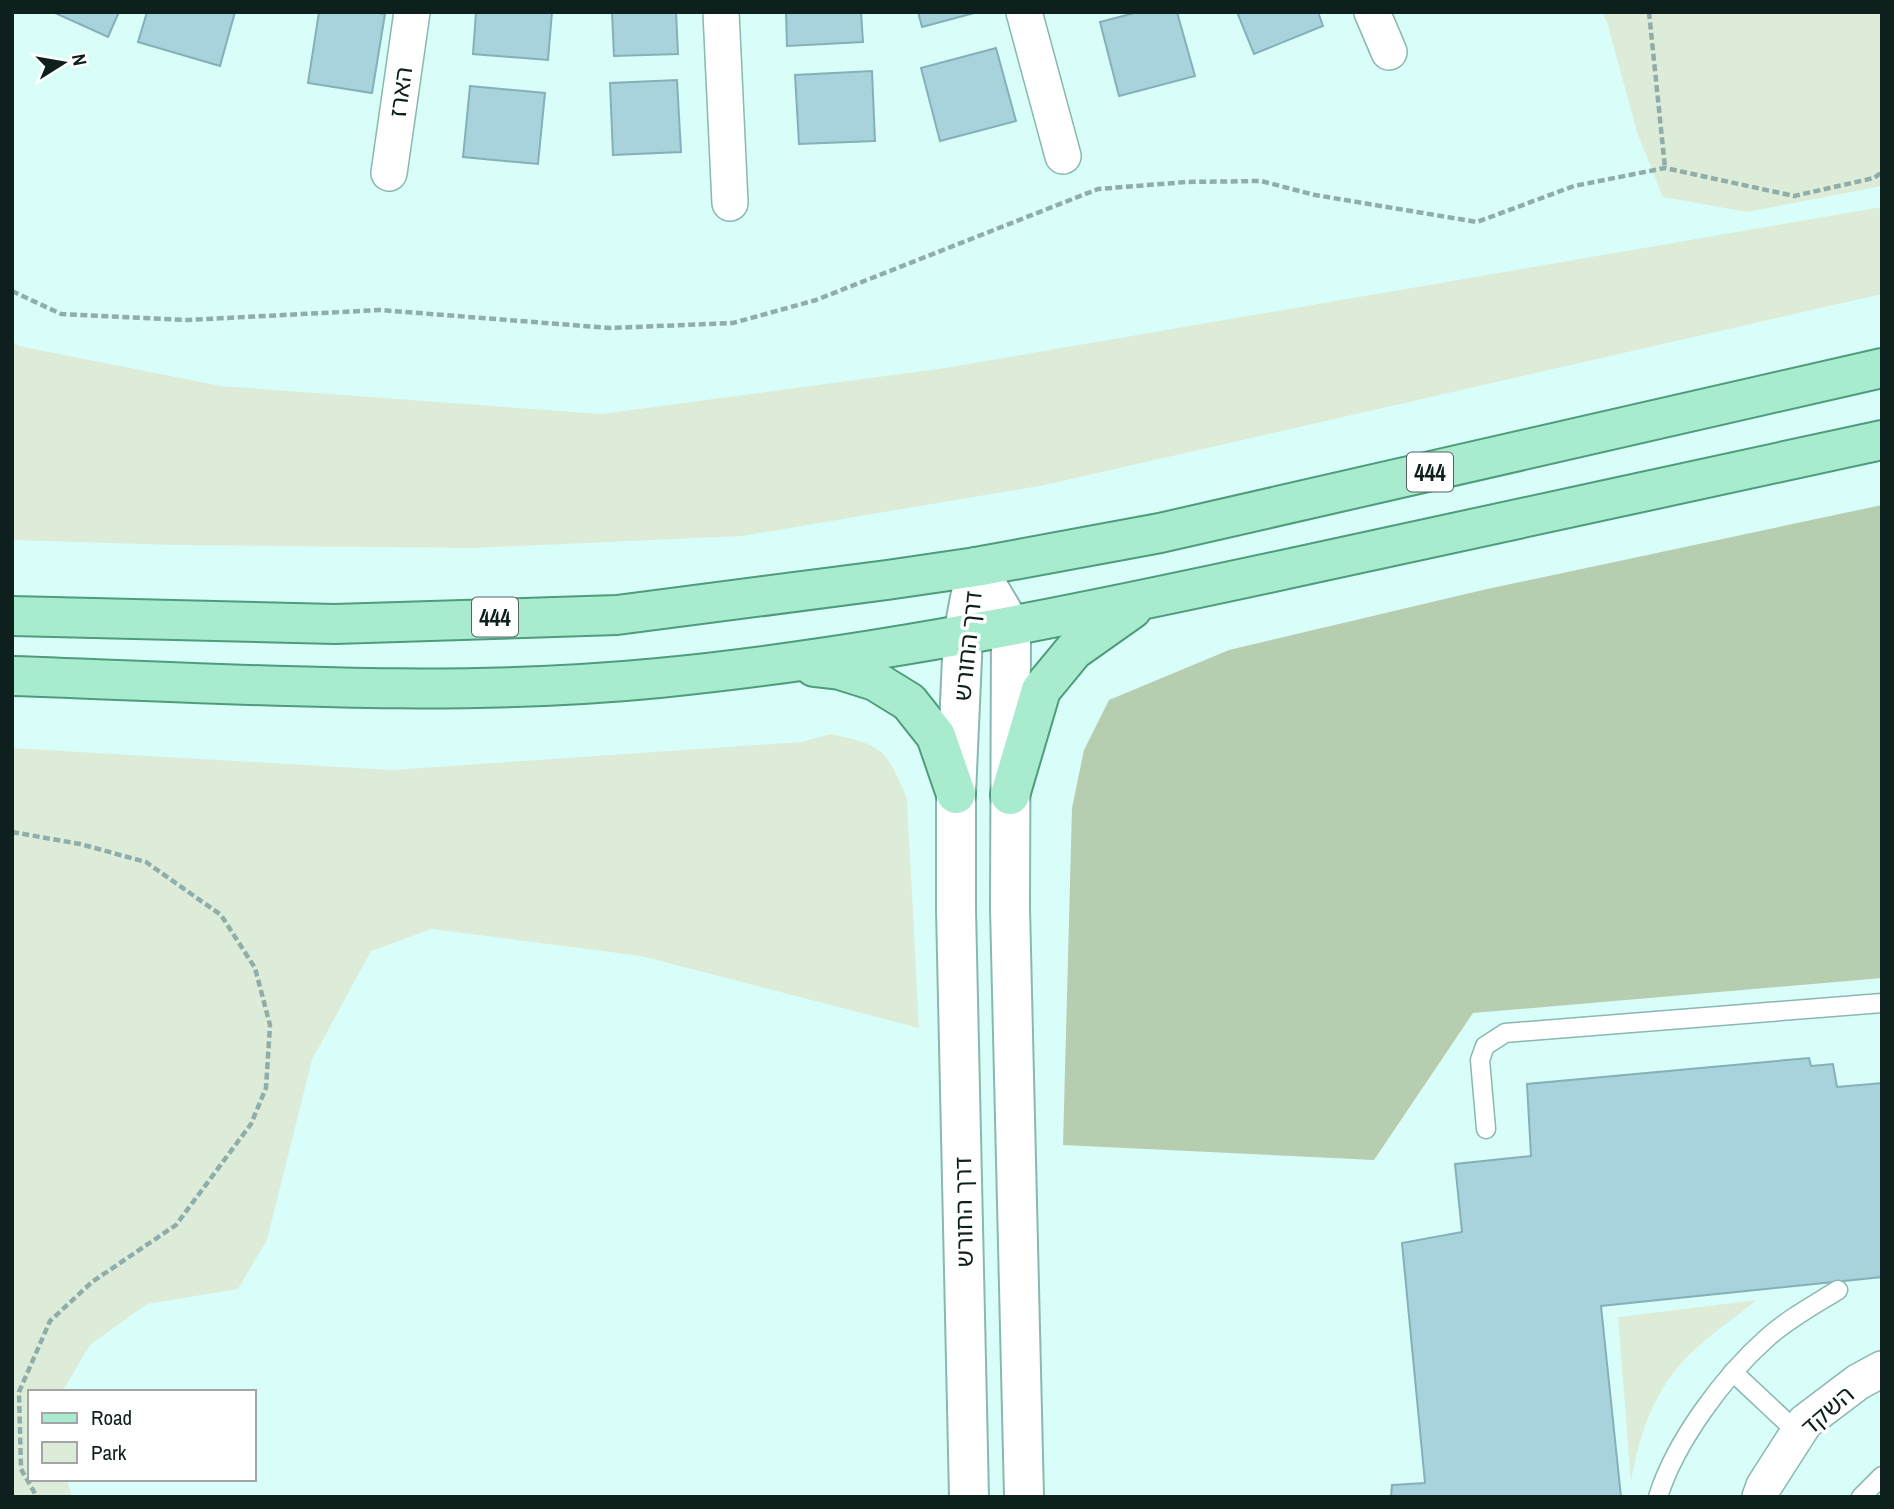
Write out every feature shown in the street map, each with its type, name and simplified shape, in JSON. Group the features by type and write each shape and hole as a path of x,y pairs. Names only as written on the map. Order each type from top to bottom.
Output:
{"main road":[{"name":"444","path":"12,616 335,624 617,615 976,567 1160,533 1882,368"},
{"path":"12,677 470,690 654,678 784,663 963,635 1145,600 1882,440"},
{"path":"1010,795 1041,690 1074,650 1145,600"},
{"path":"784,663 840,670 875,681 909,702 936,736 956,794"}],"street":[{"name":"הארז","path":"389,173 412,12"},
{"path":"721,12 730,203"},
{"path":"1024,12 1063,156"},
{"path":"1372,12 1389,52"},
{"name":"דרך החורש","path":"976,567 1011,626 1010,908 1024,1497"},
{"name":"דרך החורש","path":"970,1497 956,909 956,794 963,635 976,567"},
{"name":"השקד","path":"1760,1497 1764,1486 1805,1422 1858,1382 1882,1369"}],"lane":[{"path":"1486,1129 1480,1060 1485,1045 1505,1033 1882,1003"},
{"path":"1658,1497 1678,1453 1704,1409 1733,1372 1767,1338 1838,1290"},
{"path":"1733,1372 1798,1433"},
{"path":"1861,1497 1882,1476"}],"path":[{"path":"1649,12 1665,168"},
{"path":"12,291 61,314 187,320 380,310 610,328 733,323 816,300 1098,189 1186,182 1261,181 1315,195 1477,222 1574,186 1665,168 1794,196 1874,178 1882,172"},
{"path":"12,832 80,844 146,862 221,915 255,968 270,1025 266,1087 251,1124 176,1225 92,1282 50,1321 19,1392 21,1469 37,1497"}],"green space":[{"path":"1602,12 1882,12 1882,186 1747,212 1663,197 1637,132"},
{"path":"1882,207 1882,294 1045,485 742,536 472,548 175,545 12,540 12,341 19,346 221,386 601,414 945,368"},
{"path":"1882,505 1882,978 1473,1013 1374,1160 1063,1145 1072,808 1084,750 1109,700 1229,650 1487,589"},
{"path":"831,734 873,746 888,760 907,799 919,1028 641,956 432,929 371,951 312,1060 267,1240 238,1289 147,1304 90,1345 63,1390 28,1390 28,1481 68,1481 72,1497 12,1497 12,748 392,770 801,742"},
{"path":"1757,1300 1702,1343 1685,1359 1664,1386 1643,1433 1631,1483 1618,1317"}],"building":[{"path":"53,12 119,12 108,37"},
{"path":"147,12 235,12 220,66 138,42"},
{"path":"319,12 385,14 372,93 308,83"},
{"path":"476,12 552,12 548,60 473,54"},
{"path":"612,12 676,12 678,54 614,56"},
{"path":"786,12 861,12 863,42 787,46"},
{"path":"918,12 978,12 922,27"},
{"path":"1138,12 1177,12 1195,76 1119,96 1100,22"},
{"path":"1237,12 1318,12 1323,26 1254,54"},
{"path":"996,48 1016,121 940,141 921,68"},
{"path":"872,71 875,141 799,144 795,75"},
{"path":"677,80 681,152 613,155 610,83"},
{"path":"470,86 545,93 538,164 463,157"},
{"path":"1809,1058 1811,1066 1833,1064 1837,1087 1882,1083 1882,1277 1601,1306 1621,1497 1391,1497 1392,1485 1425,1483 1402,1243 1462,1232 1455,1164 1531,1156 1527,1084"}]}
